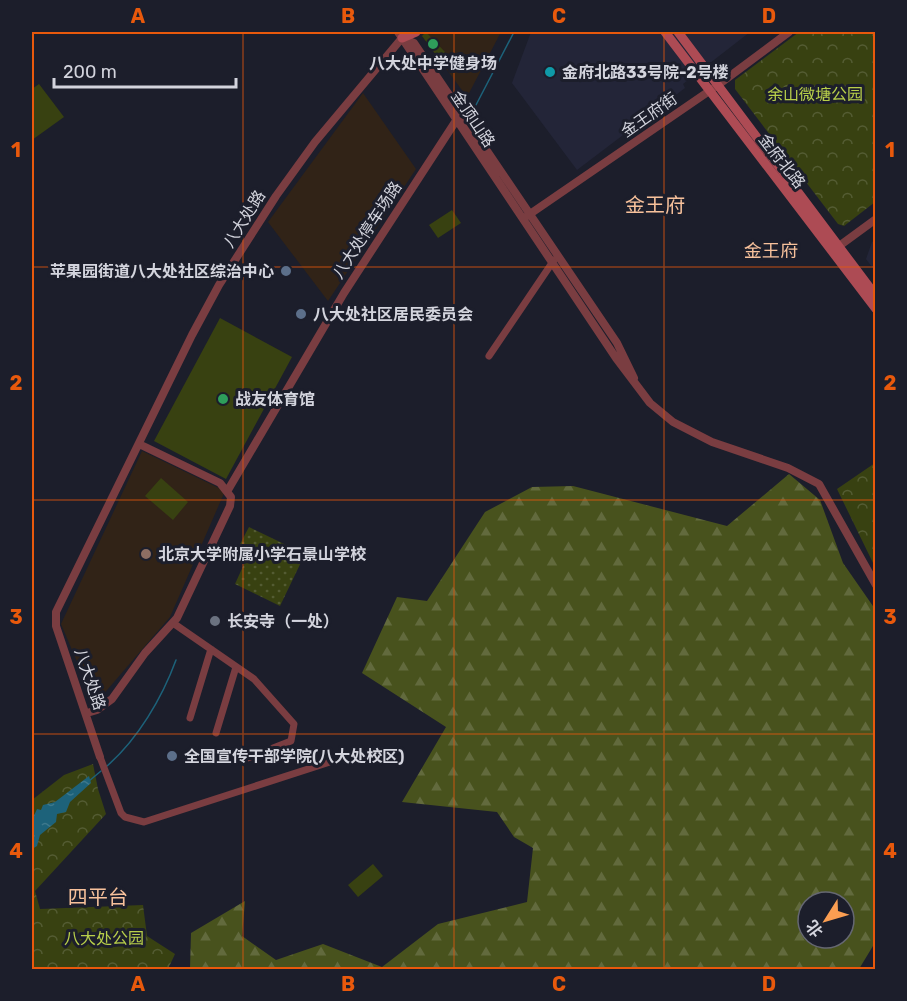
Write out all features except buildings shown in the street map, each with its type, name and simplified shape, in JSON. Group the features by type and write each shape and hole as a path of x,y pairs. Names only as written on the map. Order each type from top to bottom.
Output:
{"main road":[{"path":"402,34 416,32"},
{"name":"金府北路","path":"665,32 714,88"},
{"name":"金府北路","path":"678,32 714,88 835,249 876,309"},
{"name":"金府北路","path":"835,249 876,296"}],"street":[{"name":"金王府街","path":"527,217 714,88 789,32"},
{"name":"金顶山路","path":"402,34 407,48 458,116 527,217 636,387 660,412 687,430 788,468 819,484 876,585"},
{"name":"八大处路","path":"100,757 56,626 56,612 197,325 276,196 354,92 402,34"},
{"name":"八大处停车场路","path":"87,713 104,705 120,690 146,653 173,623 230,506 231,497 228,489 292,377 458,116"},
{"path":"835,249 876,219"},
{"path":"489,356 555,259"},
{"path":"139,444 228,489"},
{"path":"173,623 254,679 294,724 291,741 245,759"},
{"path":"190,718 211,649"},
{"path":"216,734 236,667"},
{"path":"100,757 121,813 125,817 144,822 330,762"}],"shaded area":[{"path":"426,32 501,32 467,97 422,36"},
{"path":"531,32 750,32 683,84 685,88 577,170 512,83"},
{"path":"363,93 416,169 328,301 268,222"},
{"path":"875,240 875,271 866,259 872,242"},
{"name":"北京大学附属小学石景山学校","path":"142,451 225,491 170,617 95,704 61,624"}],"green space":[{"name":"八大处中学健身场","path":"426,32 445,52 439,59 422,36"},
{"name":"余山微塘公园","path":"799,32 875,32 875,202 844,226 838,224 735,89 735,80"},
{"path":"39,84 64,117 32,140 32,89"},
{"path":"452,210 461,223 438,238 429,225"},
{"name":"战友体育馆","path":"220,318 292,357 226,479 154,441"},
{"path":"875,463 875,567 837,489"},
{"path":"789,474 820,500 843,563 875,609 876,941 859,969 190,969 191,933 245,901 242,936 276,960 323,944 382,967 438,924 527,902 533,848 514,837 497,812 402,802 446,727 362,673 397,597 427,601 485,512 532,487 573,486 727,526"},
{"path":"161,478 188,502 173,520 145,496"},
{"path":"249,527 305,554 280,606 235,584 250,551 239,546"},
{"name":"八大处公园","path":"93,764 106,814 35,891 40,909 143,905 147,936 175,954 168,969 32,970 32,800 64,775"},
{"path":"373,864 383,876 358,897 348,885"}],"water":[{"path":"89,776 91,783 70,802 66,812 57,814 56,822 40,835 37,846 32,849 32,820 37,809 41,810 43,805 55,802"}],"waterway":[{"path":"476,105 514,32"},
{"path":"107,766 139,731 164,689 176,660"},
{"path":"89,781 101,771"}],"place":[{"name":"八大处中学健身场","path":"433,44"},
{"name":"金府北路33号院-2号楼","path":"550,72"},
{"name":"苹果园街道八大处社区综治中心","path":"286,271"},
{"name":"八大处社区居民委员会","path":"301,314"},
{"name":"战友体育馆","path":"223,399"},
{"name":"北京大学附属小学石景山学校","path":"146,554"},
{"name":"长安寺（一处）","path":"215,621"},
{"name":"全国宣传干部学院(八大处校区)","path":"172,756"}],"district":[{"name":"金王府","path":"655,205"},
{"name":"金王府","path":"771,251"},
{"name":"四平台","path":"98,897"}]}
